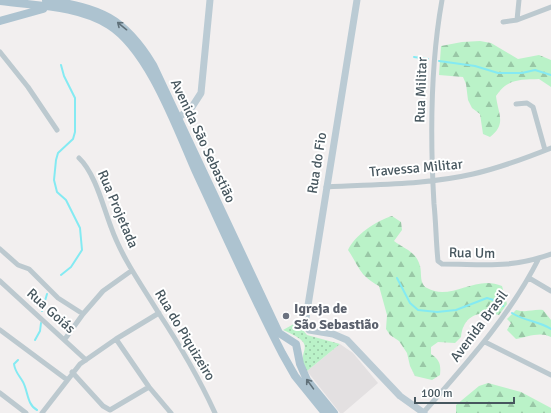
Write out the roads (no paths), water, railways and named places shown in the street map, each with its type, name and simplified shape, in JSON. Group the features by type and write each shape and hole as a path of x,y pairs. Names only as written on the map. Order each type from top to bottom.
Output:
{"main road":[{"path":"0,1 48,4"},
{"name":"Avenida São Sebastião","path":"48,4 87,7 106,15 132,34 147,55 278,330 282,336 292,341"},
{"name":"Avenida São Sebastião","path":"48,4 73,10 98,19 122,35 140,56 174,122 282,354 295,376 325,413"},
{"path":"0,21 48,4"},
{"path":"298,349 296,354 292,357 287,357 282,354 281,347 284,343 292,341 296,344 298,349 300,364 307,380 334,413"}],"street":[{"path":"178,118 192,107 201,93 210,0"},
{"name":"Rua do Fio","path":"357,0 305,324 307,329 339,336 347,340 400,396 423,413"},
{"name":"Rua Militar","path":"433,180 431,144 433,69 435,40 442,0"},
{"path":"517,20 519,0"},
{"path":"503,22 517,20 551,7"},
{"path":"0,52 28,87 57,130"},
{"path":"516,104 527,103 533,107 545,150"},
{"name":"Travessa Militar","path":"326,187 433,180 472,174 551,148"},
{"name":"Rua Projetada","path":"79,158 89,170 113,232 131,271"},
{"name":"Rua Um","path":"433,180 438,259 440,263 496,266 539,258"},
{"path":"0,249 18,265 29,269 58,298 82,314"},
{"path":"539,258 551,254"},
{"name":"Avenida Brasil","path":"423,413 485,342 529,278 539,258"},
{"path":"65,339 82,314 104,291 131,271"},
{"name":"Rua do Piquizeiro","path":"131,271 159,313 203,387 215,413"},
{"path":"529,278 551,291"},
{"name":"Rua Goiás","path":"0,280 86,360"},
{"path":"42,413 72,372 86,360 116,338 159,313"},
{"path":"0,330 66,380"},
{"path":"116,338 149,387 171,413"},
{"path":"485,342 551,376"},
{"path":"72,372 103,406 110,410 149,387"},
{"path":"0,393 26,413"}],"waterway":[{"path":"414,57 428,59"},
{"path":"439,61 475,66 498,73 522,73 535,70 551,75"},
{"path":"61,65 64,76 75,98 75,132 73,139 58,153 54,180 57,192 66,200 80,228 82,250 71,267 61,275"},
{"path":"397,278 410,303 418,310 437,312 456,310 487,298 497,301 503,306"},
{"path":"42,311 47,294"},
{"path":"512,313 521,318 542,324 551,329"},
{"path":"35,340 40,331 41,323"},
{"path":"18,360 14,364 15,369 25,386 31,405 37,410"}],"place":[{"name":"Igreja de São Sebastião","path":"286,316"}]}
